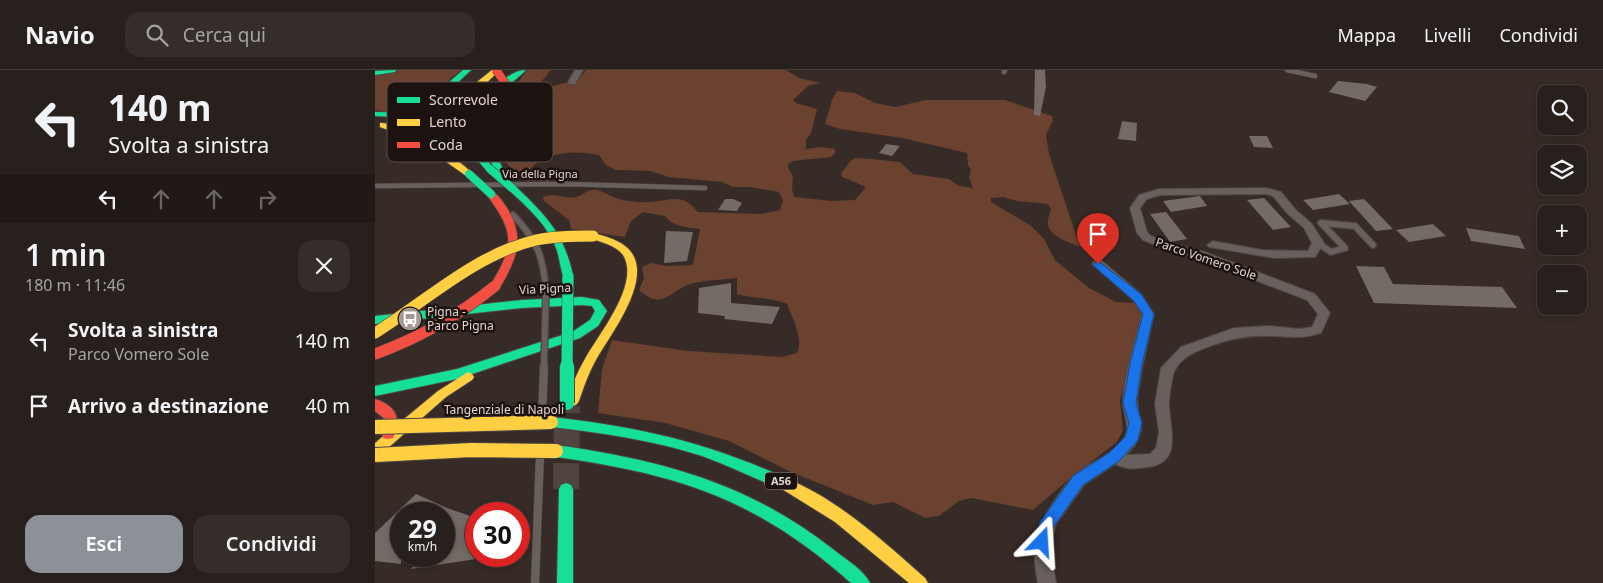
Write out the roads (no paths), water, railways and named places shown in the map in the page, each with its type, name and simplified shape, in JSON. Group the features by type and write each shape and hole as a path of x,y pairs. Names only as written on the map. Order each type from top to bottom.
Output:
{"main road":[{"path":"375,73 392,70"},
{"path":"455,82 467,70"},
{"path":"482,82 496,70 504,76 507,82"},
{"path":"507,82 522,70"},
{"path":"450,162 469,173"},
{"path":"375,354 398,346 441,326 464,312 495,286 509,264 513,254 514,230 505,207 460,162"},
{"path":"375,333 410,313 494,255 544,238 573,235 593,236 610,241 623,248 629,254 633,275 627,294 589,362 570,402 568,276 567,262 561,241 547,220 486,162"},
{"path":"492,162 494,169"},
{"name":"Via Pigna","path":"375,320 522,304 582,301 595,303 599,306 599,316 586,330 504,360 457,374 375,391"},
{"name":"Via Pigna","path":"375,452 453,385 504,360"},
{"path":"375,404 391,416 392,422 385,439 375,452"},
{"name":"Tangenziale di Napoli","path":"375,427 551,422 649,434 682,442 747,464 819,503 874,544 920,583"},
{"path":"375,452 556,451 639,465 697,483 745,502 775,517 831,555 862,583"},
{"path":"565,583 566,489"},
{"path":"831,555 840,583"}],"street":[{"path":"572,82 579,70"},
{"name":"Parco Vomero Sole","path":"1114,457 1129,463 1154,460 1163,451 1166,432 1162,404 1168,368 1186,350 1234,333 1269,331 1299,334 1317,330 1324,313 1311,297 1201,255 1164,246 1147,238 1142,233 1135,208 1143,197 1159,192 1266,191 1277,194 1291,211 1309,226 1317,242 1311,254 1286,257 1243,252 1213,245"},
{"path":"1047,583 1042,564 1046,526 1078,481 1114,457 1131,440 1135,423 1130,403 1136,364 1148,314 1137,297 1098,264"}],"lane":[{"path":"1287,70 1315,76"},
{"name":"Via della Pigna","path":"375,186 565,184 705,188"},
{"path":"505,207 526,228 537,243 543,259 546,290 541,434"},
{"path":"1317,242 1331,252 1345,248 1321,223 1355,226 1373,245"},
{"path":"535,583 541,444"}],"tunnel":[{"path":"566,489 567,406"}],"place":[{"name":"Pigna - Parco Pigna","path":"410,319"}]}
